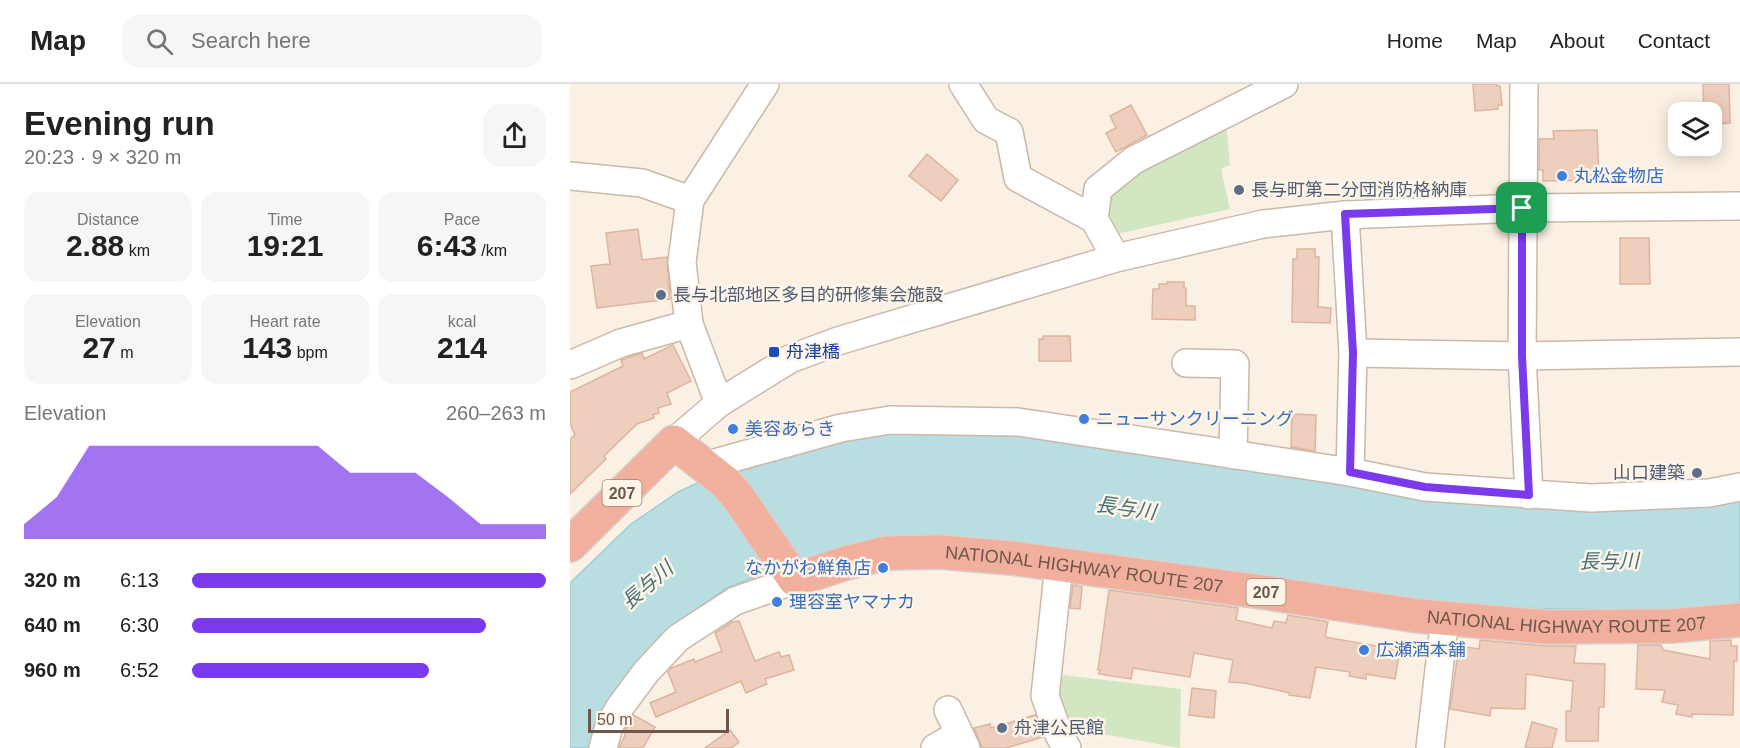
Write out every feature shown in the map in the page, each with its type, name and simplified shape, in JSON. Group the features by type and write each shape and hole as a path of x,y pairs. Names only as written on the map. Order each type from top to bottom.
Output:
{"highway":[{"path":"674,442 738,497 792,576"},
{"name":"207","path":"570,545 674,442"},
{"name":"NATIONAL HIGHWAY ROUTE 207","path":"792,576 887,553 941,552 1011,558 1418,616 1546,627 1671,626 1740,620"}],"street":[{"path":"719,403 689,324 682,262 690,200 765,84"},
{"path":"963,84 986,120 1009,132 1018,178 1094,219 1116,258"},
{"path":"1094,219 1098,189 1134,160 1284,84"},
{"path":"1524,84 1522,356 1529,495"},
{"path":"570,176 642,183 690,200"},
{"path":"674,442 719,403 790,359 838,340 1116,258 1263,224 1345,214 1522,208 1740,206"},
{"path":"1345,214 1353,353 1350,472"},
{"path":"570,365 621,343 689,324"},
{"path":"1353,353 1522,356 1740,352"},
{"path":"1186,363 1235,364 1233,454"},
{"path":"709,470 841,428 890,420 1018,422 1350,472 1425,487 1591,498 1708,493 1740,487"},
{"path":"1058,746 1045,696 1059,565"},
{"path":"603,748 609,726 620,707 646,672 678,638 735,601 792,576"},
{"path":"1430,748 1445,618"},
{"path":"934,748 957,730"}],"green space":[{"path":"1226,124 1230,165 1221,169 1230,209 1112,235 1104,202 1136,171"},
{"path":"1062,675 1181,689 1180,748 1076,729 1059,701"}],"water":[{"name":"長与川","path":"893,428 1021,431 1352,484 1740,493 1740,602 1683,611 1512,608 826,554 757,576 725,589 696,611 595,748 570,748 570,583 631,524 678,492 738,464"}],"building":[{"path":"1473,84 1500,86 1502,105 1498,105 1498,109 1475,111"},
{"path":"1703,84 1729,84 1730,123 1722,123 1722,102 1704,102"},
{"path":"1131,105 1147,135 1116,152 1106,133 1116,128 1110,116"},
{"path":"1597,130 1599,180 1543,181 1543,170 1539,170 1539,139 1554,139 1553,131"},
{"path":"927,154 958,180 941,201 909,176"},
{"path":"638,229 642,260 667,257 670,299 597,308 591,266 610,264 606,233"},
{"path":"1620,238 1649,238 1650,284 1620,284"},
{"path":"1297,249 1315,249 1315,257 1319,257 1318,307 1331,308 1330,323 1292,322 1293,259 1297,259"},
{"path":"1167,282 1184,282 1186,306 1195,306 1195,320 1152,319 1153,289 1159,289 1159,284 1167,284"},
{"path":"1043,336 1070,336 1071,361 1039,361 1039,339 1043,339"},
{"path":"673,345 691,381 667,393 671,404 658,408 659,413 653,415 654,418 637,424 604,456 606,459 570,494 570,439 575,435 570,423 570,392 623,366 621,360 642,353 644,359"},
{"path":"1292,414 1316,415 1315,451 1291,447"},
{"path":"1073,585 1082,587 1080,609 1070,608"},
{"path":"1109,590 1238,608 1236,620 1272,628 1274,621 1286,623 1288,615 1328,622 1325,637 1400,650 1395,679 1366,674 1366,679 1349,676 1350,672 1316,667 1310,698 1245,683 1229,682 1233,660 1194,653 1190,677 1133,668 1131,679 1099,674"},
{"path":"739,621 755,661 779,652 781,657 789,655 794,670 765,679 767,684 746,693 741,681 656,717 650,703 676,692 668,672 671,668 694,659 695,662 722,651 715,633 732,622"},
{"path":"1480,640 1545,646 1576,646 1574,663 1605,664 1604,707 1599,707 1598,741 1566,741 1566,711 1571,711 1573,681 1526,674 1525,709 1491,708 1490,716 1450,709 1459,646 1479,649"},
{"path":"1731,640 1731,646 1737,646 1737,661 1734,661 1733,715 1692,714 1692,717 1676,714 1678,705 1662,702 1665,690 1636,689 1638,645 1661,645 1663,650 1710,659 1710,641"},
{"path":"1192,688 1216,691 1214,718 1189,715"},
{"path":"633,715 655,727 643,748 619,748 625,735 624,732"},
{"path":"1035,715 1043,737 1006,748 982,748 974,728 990,724 991,728"},
{"path":"1532,722 1557,729 1552,748 1525,748"},
{"path":"730,730 739,742 731,748 705,748"}],"place":[{"name":"丸松金物店","path":"1562,176"},
{"name":"長与町第二分団消防格納庫","path":"1239,190"},
{"name":"長与北部地区多目的研修集会施設","path":"661,295"},
{"name":"舟津橋","path":"774,352"},
{"name":"ニューサンクリーニング","path":"1084,419"},
{"name":"美容あらき","path":"733,429"},
{"name":"山口建築","path":"1697,473"},
{"name":"なかがわ鮮魚店","path":"883,568"},
{"name":"理容室ヤマナカ","path":"777,602"},
{"name":"広瀬酒本舗","path":"1364,650"},
{"name":"舟津公民館","path":"1002,728"}],"route":[{"path":"1522,208 1522,356 1529,495 1425,487 1350,472 1353,353 1345,214 1522,208"}]}
